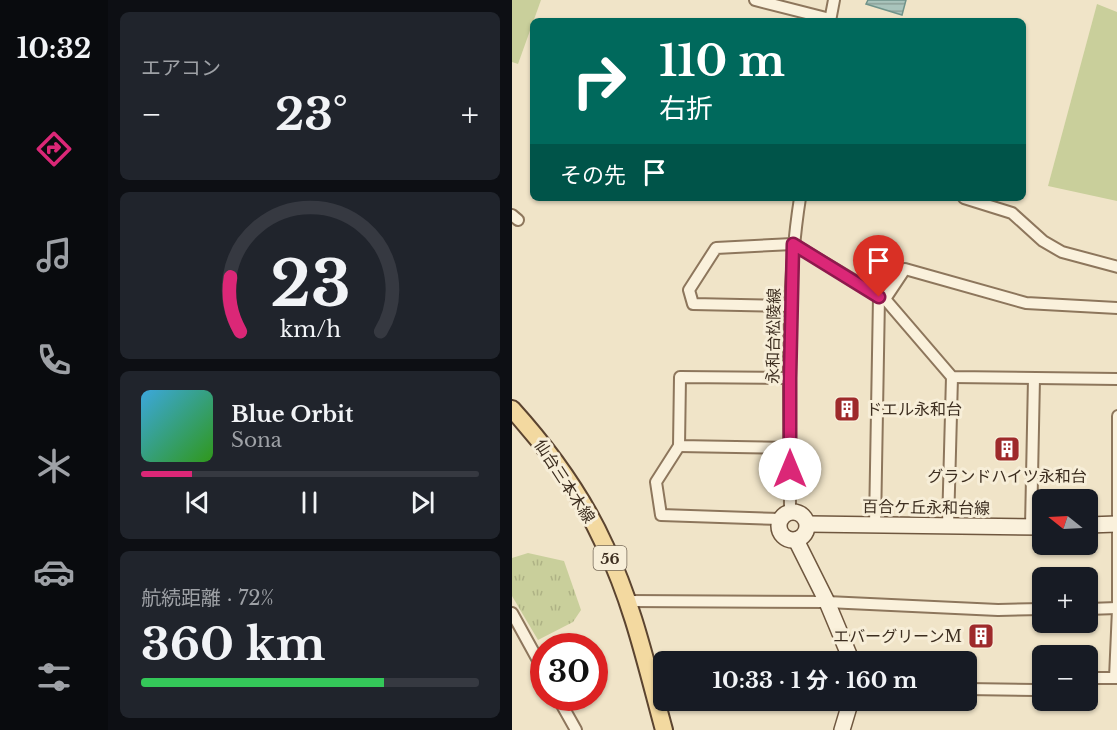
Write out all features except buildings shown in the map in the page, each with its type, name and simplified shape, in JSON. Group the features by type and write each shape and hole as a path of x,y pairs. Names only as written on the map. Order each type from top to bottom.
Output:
{"main road":[{"name":"仙台三本木線","path":"512,409 543,444 584,505 606,546 653,672"},
{"name":"仙台三本木線","path":"661,711 664,730"}],"street":[{"path":"755,0 822,18"},
{"path":"830,18 834,0"},
{"name":"永和台松陵線","path":"785,515 790,448 793,244 800,201"},
{"path":"974,201 1012,213 1043,241 1062,252 1118,267"},
{"path":"792,306 693,304 689,290 716,248 793,244 882,298 952,377 948,526"},
{"path":"875,525 882,298 905,269 1026,303 1118,308"},
{"path":"952,377 1118,379"},
{"path":"785,515 779,529 784,536 797,540 804,536 808,524 803,515 785,515 661,515 656,482 679,446 680,378 790,378"},
{"path":"1034,378 1036,489"},
{"path":"1098,678 1116,678 1118,416"},
{"path":"679,446 790,448"},
{"name":"百合ケ丘永和台線","path":"808,524 1032,527"},
{"path":"1098,525 1117,524"},
{"path":"797,540 827,602 847,651"},
{"path":"628,602 827,602 998,610 1032,609"},
{"path":"1098,609 1118,608"},
{"path":"512,613 530,646"},
{"path":"977,688 1032,690"},
{"path":"565,711 576,730"},
{"path":"842,730 848,711"}],"green space":[{"path":"512,0 541,0 535,18 530,18 530,31 518,64 512,62"},
{"path":"1097,4 1117,12 1117,201 1048,186"},
{"path":"528,553 564,561 581,610 573,622 552,633 534,633 512,596 512,558"}],"water":[{"path":"868,0 906,0 902,15 866,4"}],"place":[{"name":"ドエル永和台","path":"847,409"},
{"name":"グランドハイツ永和台","path":"1007,449"},
{"name":"エバーグリーンM","path":"981,636"}],"route":[{"path":"790,469 793,244 879,297"}]}
